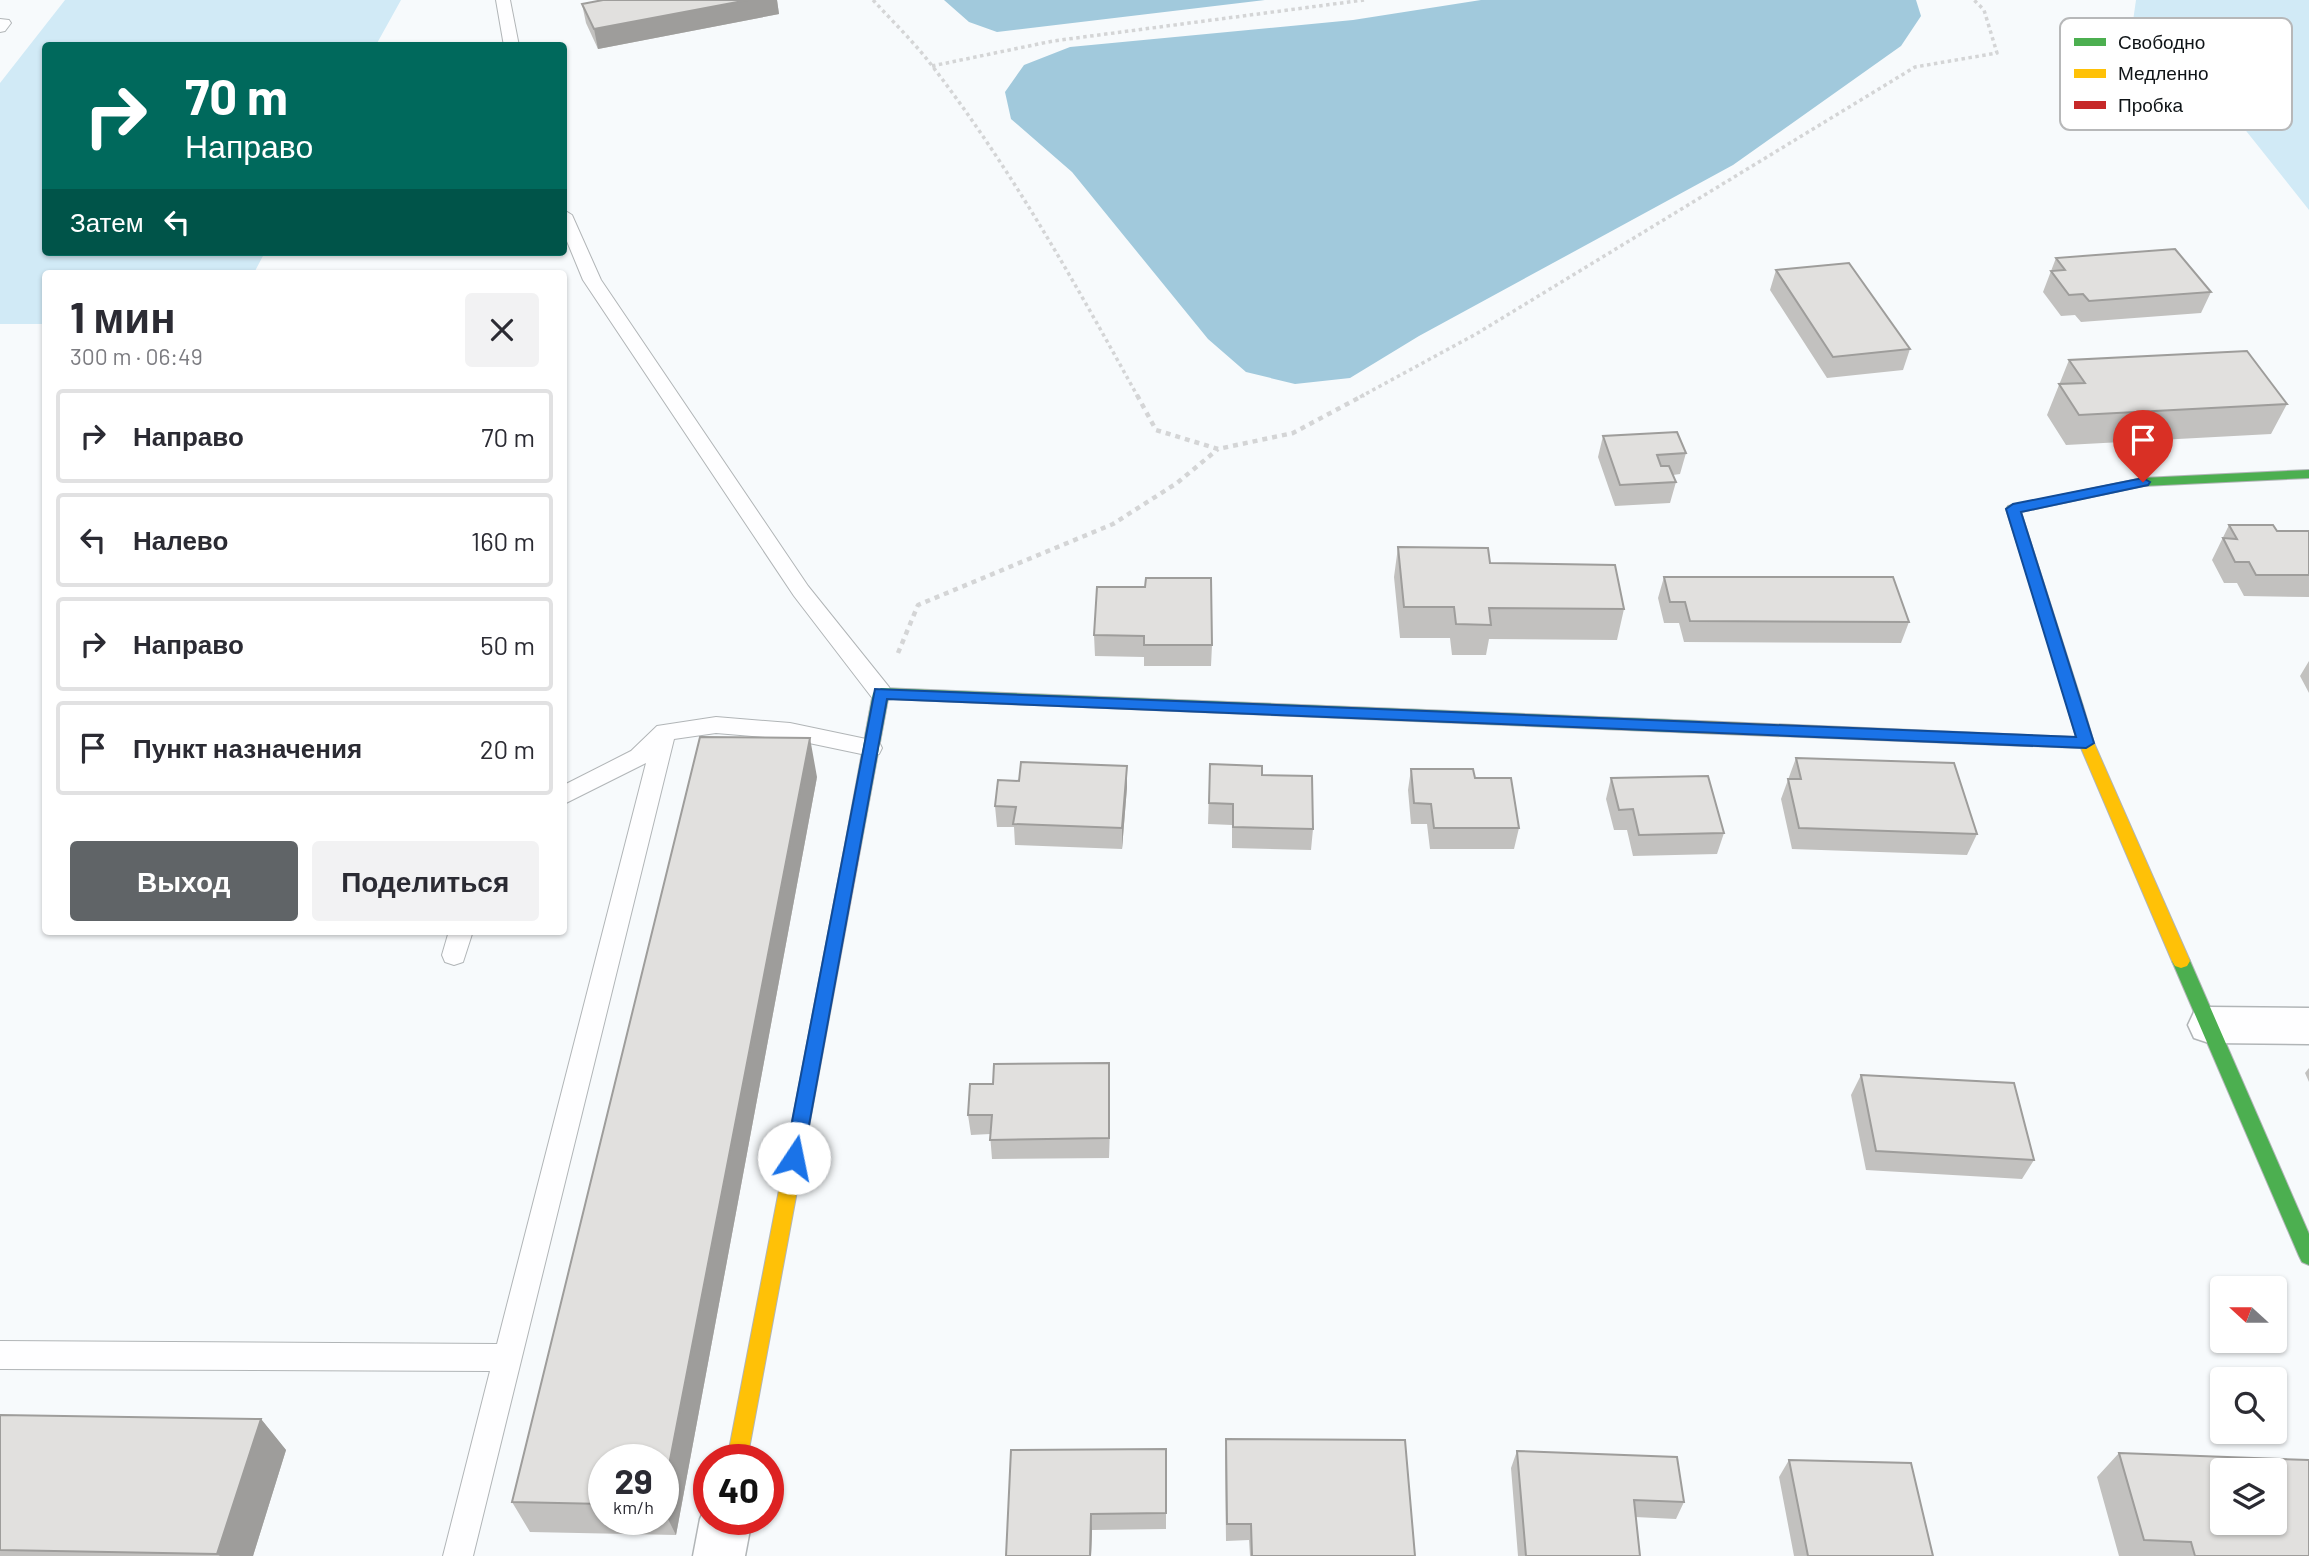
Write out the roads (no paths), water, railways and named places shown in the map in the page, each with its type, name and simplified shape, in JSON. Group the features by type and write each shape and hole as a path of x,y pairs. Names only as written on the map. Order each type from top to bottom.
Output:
{"street":[{"path":"2309,474 2143,482 2013,509 2086,743 2309,1256"},
{"path":"740,1444 881,693 2086,743"},
{"path":"2209,1026 2309,1026"},
{"path":"719,1556 723,1535"}],"lane":[{"path":"503,0 511,42"},
{"path":"567,222 592,280 801,591 881,693"},
{"path":"567,793 639,757 664,732 716,724 790,731 871,748"},
{"path":"458,1556 664,732"},
{"path":"454,955 460,935"},
{"path":"0,1355 507,1358"}]}
